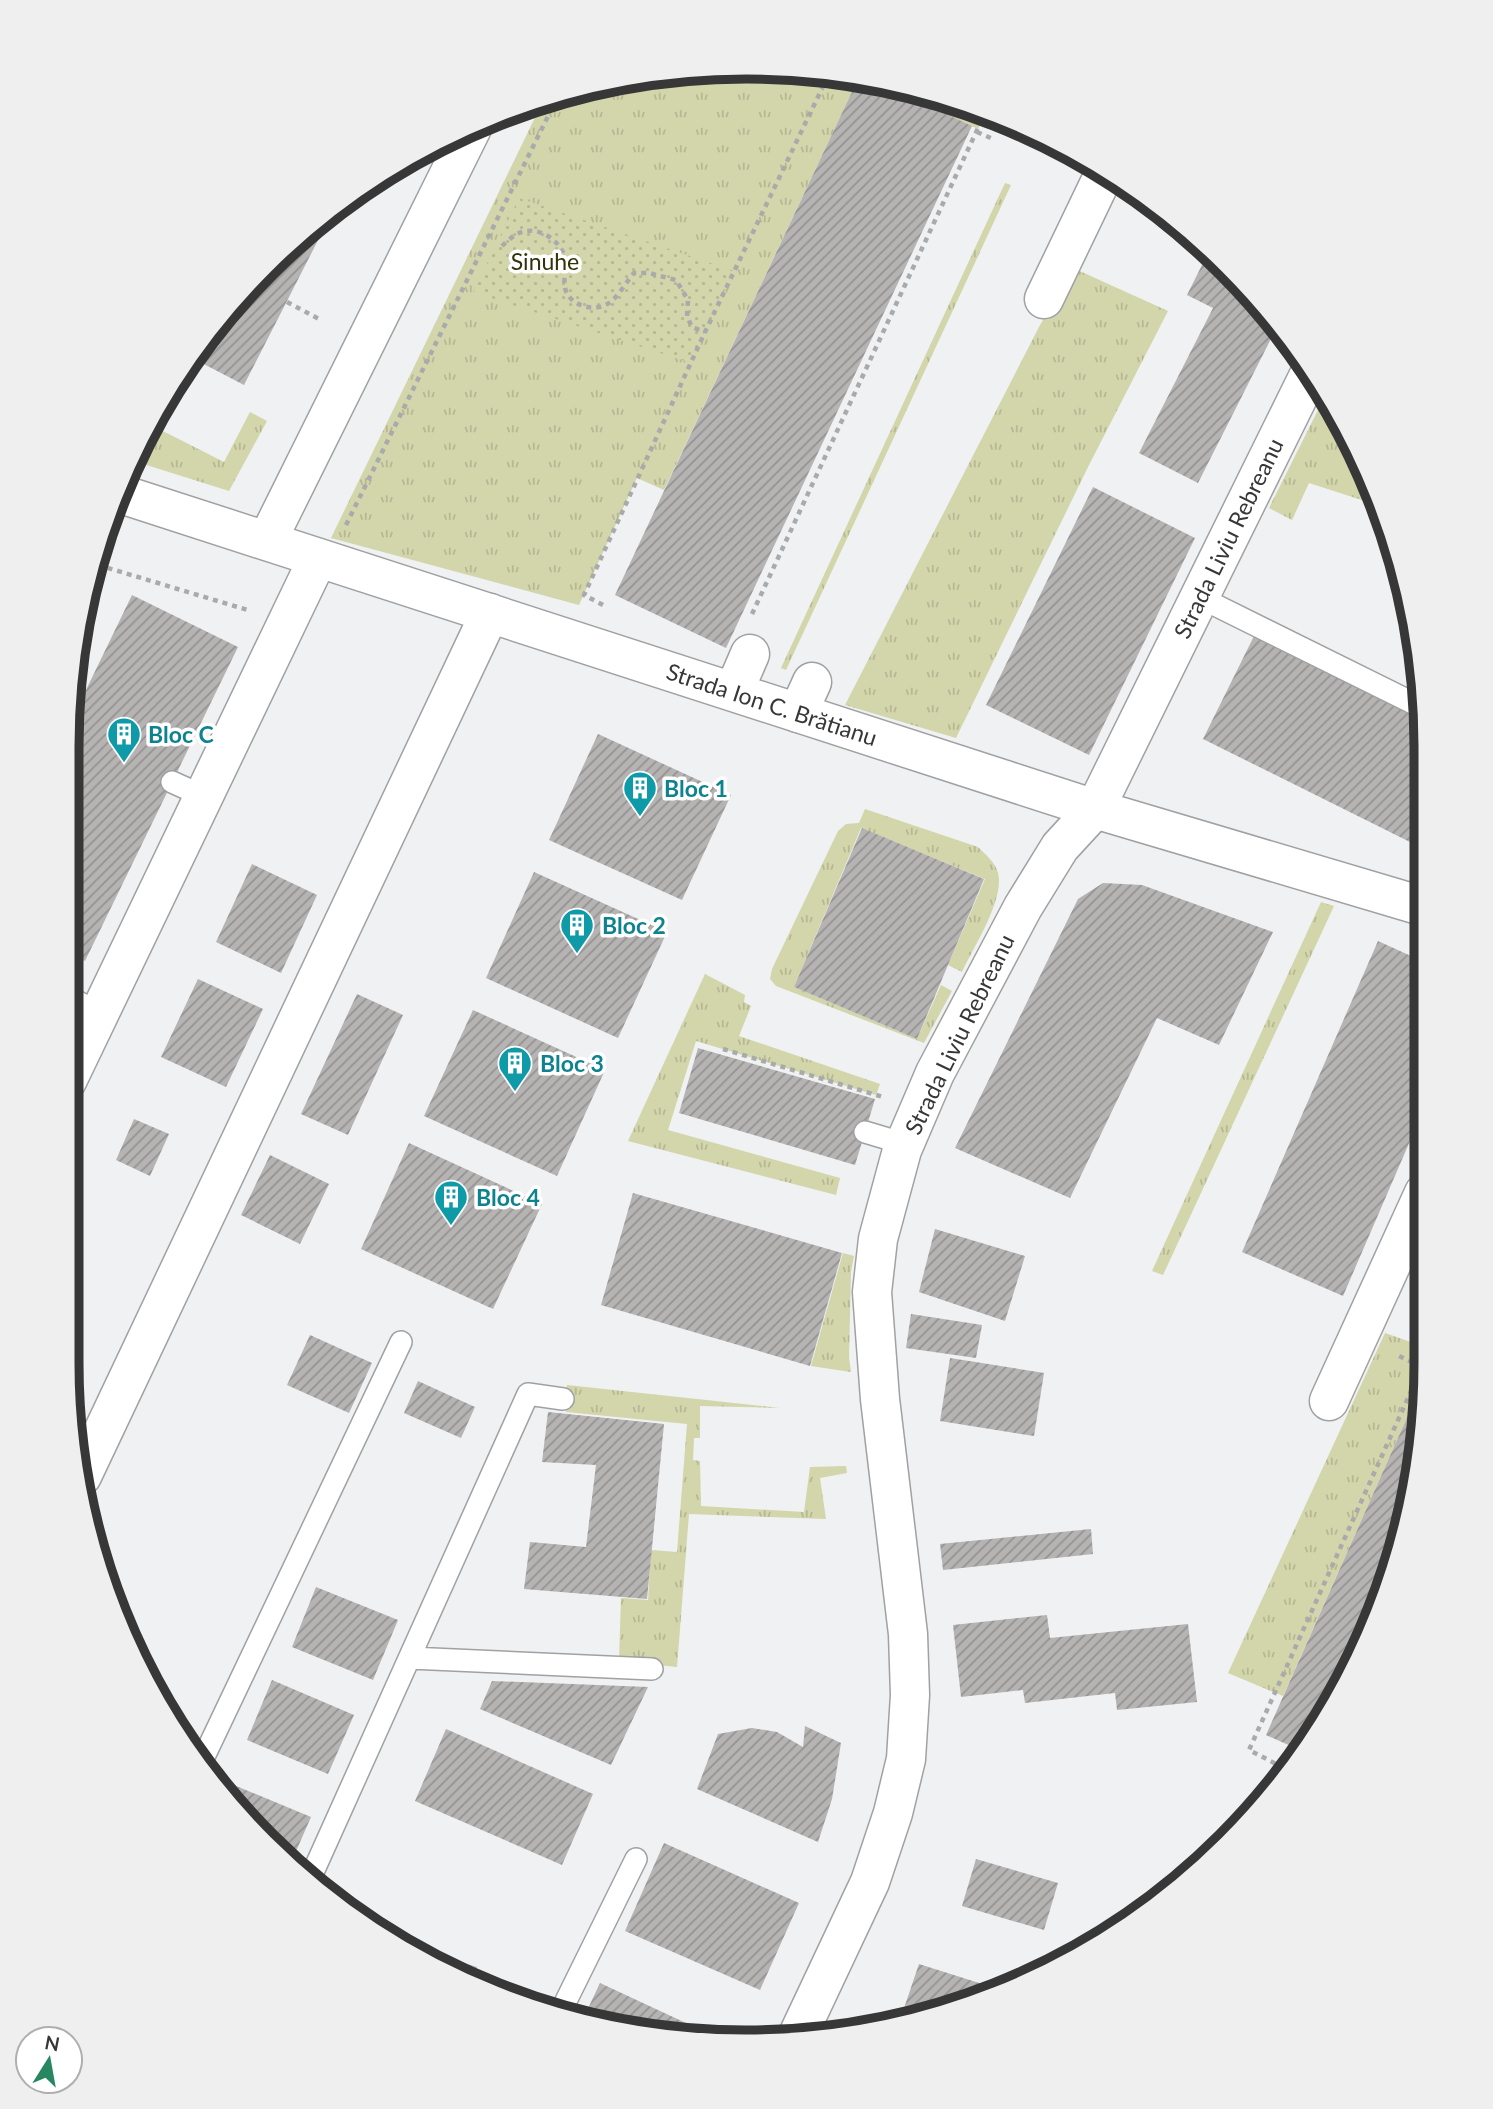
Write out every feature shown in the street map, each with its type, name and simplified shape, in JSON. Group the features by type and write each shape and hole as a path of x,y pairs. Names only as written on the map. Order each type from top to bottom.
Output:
{"street":[{"path":"267,541 465,142"},
{"path":"1044,299 1101,181"},
{"name":"Strada Liviu Rebreanu","path":"801,2028 870,1882 893,1812 906,1759 910,1695 908,1634 880,1399 872,1292 878,1239 924,1069 1060,847 1095,808 1306,382"},
{"name":"Strada Ion C. Brătianu","path":"128,496 734,691 805,698 1095,808 1414,904"},
{"path":"79,1023 83,1005 188,789 323,559"},
{"path":"87,1466 490,613"},
{"path":"734,691 749,640"},
{"path":"1329,1401 1414,1215"}],"lane":[{"path":"1199,597 1413,703"},
{"path":"865,1132 905,1144"},
{"path":"206,1753 401,1342"},
{"path":"314,1871 528,1394 564,1399"},
{"path":"410,1658 652,1669"},
{"path":"564,2004 636,1859"}],"path":[{"path":"609,608 584,595 705,332 825,83"},
{"path":"323,559 552,108"},
{"path":"749,640 796,521 981,122"},
{"path":"977,132 993,139"},
{"path":"502,246 516,234 547,234 558,243 564,255 565,289 570,299 596,308 610,302 634,273 649,273 676,280 688,300 687,317 692,327 705,332"},
{"path":"911,256 917,260"},
{"path":"287,302 319,319"},
{"path":"788,517 796,521"},
{"path":"104,567 253,612"},
{"path":"723,1049 886,1098"},
{"path":"1359,1335 1414,1363"},
{"path":"1279,1765 1250,1750 1413,1386"}],"green space":[{"path":"703,80 790,80 854,88 664,490 637,478 579,605 331,538 537,112 616,92"},
{"path":"923,103 981,122 978,129"},
{"path":"1005,183 1011,185 786,670 781,668"},
{"name":"Sinuhe","path":"519,198 734,271 691,363 473,292"},
{"path":"1073,268 1168,311 1089,465 956,738 845,705 1039,327"},
{"path":"1320,405 1345,451 1367,502 1309,483 1292,520 1269,508"},
{"path":"250,412 267,421 229,491 142,464 159,429 224,462"},
{"path":"865,809 978,847 997,869 999,884 993,909 962,972 948,965 985,879 861,828 794,987 917,1039 941,985 952,991 924,1043 776,986 770,979 772,969 838,831 846,824 859,823"},
{"path":"1321,902 1334,906 1163,1275 1152,1271"},
{"path":"705,974 745,995 744,1002 751,1006 739,1036 880,1084 876,1095 696,1041 668,1130 840,1178 836,1195 628,1141"},
{"path":"843,1253 854,1256 851,1272 851,1372 811,1366"},
{"path":"1385,1333 1414,1343 1413,1404 1283,1696 1228,1673"},
{"path":"567,1385 780,1408 700,1406 700,1438 694,1438 693,1460 700,1461 701,1506 804,1512 810,1467 846,1466 847,1473 820,1478 826,1519 689,1514 677,1667 619,1661 621,1598 648,1600 651,1550 677,1552 687,1424 566,1412"}],"building":[{"path":"854,88 923,103 972,126 726,648 615,595"},
{"path":"323,230 244,385 201,362 244,306 274,274"},
{"path":"1204,260 1249,306 1273,336 1198,483 1139,453 1213,308 1187,295"},
{"path":"1093,487 1195,538 1089,755 986,705"},
{"name":"Bloc C","path":"132,595 238,647 85,961 79,958 80,702"},
{"path":"1254,636 1413,714 1414,844 1203,739"},
{"name":"Bloc 1","path":"598,734 731,795 682,900 549,840"},
{"path":"862,828 984,879 917,1039 794,987"},
{"path":"252,864 317,895 281,973 216,942"},
{"name":"Bloc 2","path":"534,872 667,932 618,1038 486,978"},
{"path":"1103,883 1142,885 1273,932 1219,1045 1157,1018 1070,1198 955,1148 1078,899"},
{"path":"1378,941 1414,957 1414,1132 1343,1296 1242,1252"},
{"path":"198,979 263,1009 226,1087 161,1057"},
{"path":"357,994 403,1015 348,1135 301,1114"},
{"name":"Bloc 3","path":"473,1010 605,1070 557,1176 424,1116"},
{"path":"698,1048 875,1099 855,1165 679,1113"},
{"path":"134,1119 169,1134 150,1176 116,1160"},
{"name":"Bloc 4","path":"409,1143 542,1204 493,1309 361,1249"},
{"path":"270,1155 329,1184 300,1244 241,1215"},
{"path":"633,1193 842,1253 810,1366 601,1305"},
{"path":"935,1229 1025,1256 1005,1321 919,1292"},
{"path":"911,1314 982,1325 976,1358 906,1348"},
{"path":"310,1335 372,1363 349,1413 287,1385"},
{"path":"950,1358 1044,1373 1034,1436 940,1421"},
{"path":"418,1381 475,1407 461,1438 404,1413"},
{"path":"1413,1404 1409,1450 1401,1493 1379,1577 1363,1618 1325,1696 1292,1747 1266,1735"},
{"path":"548,1412 664,1424 647,1599 524,1589 530,1542 586,1547 596,1465 542,1462"},
{"path":"1091,1529 1093,1554 943,1570 940,1544"},
{"path":"316,1587 398,1620 373,1680 292,1647"},
{"path":"1047,1615 1050,1638 1188,1624 1197,1702 1117,1710 1115,1693 1025,1703 1023,1690 961,1697 953,1625"},
{"path":"272,1680 354,1715 328,1774 247,1740"},
{"path":"492,1681 648,1687 611,1765 480,1709"},
{"path":"805,1726 841,1743 832,1799 818,1842 697,1789 718,1734 752,1728 777,1732 803,1747"},
{"path":"446,1729 593,1794 562,1865 415,1801"},
{"path":"229,1784 311,1817 295,1854 244,1803"},
{"path":"664,1843 799,1903 760,1990 625,1931"},
{"path":"976,1859 1058,1883 1044,1930 962,1906"},
{"path":"442,1956 477,1967 476,1972"},
{"path":"919,1964 986,1985 961,1995 903,2011"},
{"path":"600,1983 698,2029 659,2025 587,2010"}],"place":[{"name":"Bloc C","path":"124,764"},
{"name":"Bloc 1","path":"640,818"},
{"name":"Bloc 2","path":"577,955"},
{"name":"Bloc 3","path":"515,1093"},
{"name":"Bloc 4","path":"451,1227"}]}
